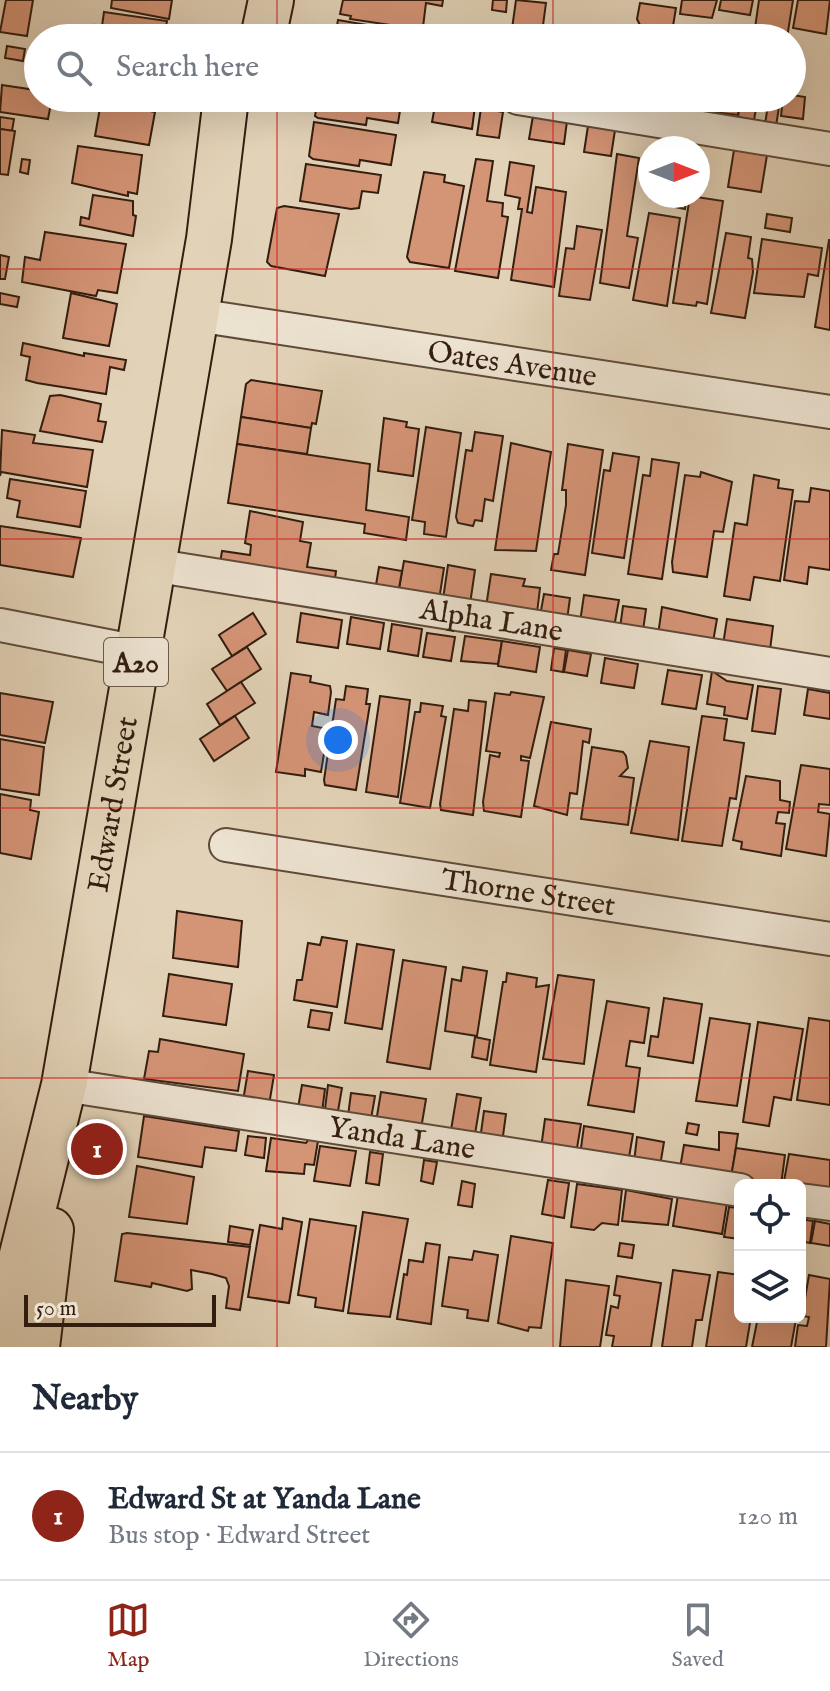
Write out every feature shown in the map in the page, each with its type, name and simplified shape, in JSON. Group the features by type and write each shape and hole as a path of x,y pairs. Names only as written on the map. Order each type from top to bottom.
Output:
{"highway":[{"path":"236,24 240,0"},
{"path":"266,24 271,0"},
{"name":"Edward Street","path":"3,1346 10,1303 64,1085 209,239 224,112"},
{"name":"Edward Street","path":"209,239 244,112"},
{"name":"Edward Street","path":"37,1347 45,1298 64,1085"}],"street":[{"path":"604,112 830,149"},
{"name":"Oates Avenue","path":"196,315 830,412"},
{"name":"Alpha Lane","path":"152,565 830,674"},
{"path":"0,625 138,652"},
{"name":"Thorne Street","path":"226,845 830,939"},
{"name":"Yanda Lane","path":"64,1085 734,1189"},
{"path":"806,1201 830,1204"},
{"path":"3,1346 11,1347"}],"building":[{"path":"6,0 33,0 29,24 24,24 24,36 0,32"},
{"path":"112,0 172,0 169,19 111,8"},
{"path":"343,0 443,0 442,6 426,3 423,24 384,24 350,19 351,16 340,14"},
{"path":"493,0 507,0 506,12 492,10"},
{"path":"516,0 546,3 543,24 513,24"},
{"path":"682,0 717,0 712,18 680,14"},
{"path":"721,0 753,0 750,15 719,10"},
{"path":"759,0 793,0 789,24 756,24"},
{"path":"798,0 830,0 826,34 806,30 806,24 794,24"},
{"path":"640,3 676,8 673,24 640,24 637,19"},
{"path":"104,12 167,21 166,24 102,24"},
{"path":"338,20 361,24 337,24"},
{"path":"7,46 24,49 23,61 5,58"},
{"path":"2,85 24,88 24,112 49,112 48,119 0,112"},
{"path":"99,112 155,112 149,145 95,136"},
{"path":"316,112 400,112 398,123 367,118 366,125 315,116"},
{"path":"434,112 474,112 472,129 432,122"},
{"path":"480,112 503,112 499,138 477,135"},
{"path":"739,112 755,112 754,120 738,117"},
{"path":"767,112 778,112 776,126 765,124"},
{"path":"781,112 804,112 803,119 781,116"},
{"path":"533,116 567,121 564,144 529,139"},
{"path":"0,117 14,119 12,131 0,129"},
{"path":"314,122 396,135 391,165 360,160 359,166 313,159 309,156"},
{"path":"588,126 615,130 611,156 584,152"},
{"path":"0,129 15,131 8,175 0,174"},
{"path":"78,146 142,155 137,194 128,192 128,196 72,183"},
{"path":"734,150 767,155 761,192 728,187"},
{"path":"617,154 638,158 627,236 638,238 629,288 600,283"},
{"path":"22,159 30,160 28,174 20,172"},
{"path":"476,159 493,161 487,201 503,203 502,216 508,217 498,278 455,271"},
{"path":"510,162 534,166 527,212 532,213 536,187 566,192 554,287 511,280 522,209 518,209 520,198 505,195"},
{"path":"306,164 381,175 378,193 362,191 359,208 351,209 300,201"},
{"path":"424,172 445,175 444,182 464,186 449,268 410,262 407,257"},
{"path":"93,195 133,201 133,215 136,216 133,236 80,225 81,217 89,219"},
{"path":"710,199 723,201 707,304 673,303 688,208 710,208"},
{"path":"284,206 339,214 325,276 271,266 267,262 277,208"},
{"path":"649,213 680,218 667,306 633,300"},
{"path":"767,214 792,218 790,232 765,228"},
{"path":"577,226 602,230 590,300 559,296 566,248 574,249"},
{"path":"45,232 126,244 117,293 98,290 96,296 22,282 25,257 40,260"},
{"path":"726,233 751,237 748,258 752,259 753,272 745,318 711,313"},
{"path":"762,239 822,248 818,276 808,274 804,297 754,293"},
{"path":"830,240 830,330 815,327"},
{"path":"0,255 9,257 5,279 0,279"},
{"path":"0,293 19,297 17,307 0,304"},
{"path":"71,293 117,304 109,346 63,338"},
{"path":"23,343 84,356 84,353 126,360 124,370 110,367 106,394 37,383 26,380 30,357 21,355"},
{"path":"251,380 322,391 316,424 312,423 311,428 241,417 246,384"},
{"path":"60,395 101,404 98,421 106,422 102,442 40,431 50,396"},
{"path":"241,417 311,428 307,454 237,444"},
{"path":"384,418 407,422 406,427 419,429 413,476 378,471"},
{"path":"426,427 461,433 446,537 424,534 425,522 412,520"},
{"path":"2,430 35,435 33,443 93,450 87,487 1,472 0,476"},
{"path":"475,432 503,436 493,501 485,499 482,521 475,520 473,526 458,523 456,517 466,450 472,451"},
{"path":"511,443 551,452 536,551 495,550"},
{"path":"237,444 370,464 366,510 409,517 406,540 364,533 365,524 228,503"},
{"path":"568,444 603,450 585,575 551,570 554,554 558,554 566,505 566,490 562,490"},
{"path":"613,453 639,457 624,558 592,553 604,470 610,471"},
{"path":"652,459 679,463 662,579 628,574 643,475 650,476"},
{"path":"701,472 732,482 723,532 714,531 707,577 673,572 672,562 685,475 700,477"},
{"path":"754,475 779,480 778,488 793,490 780,581 754,577 750,600 724,596 735,523 747,525"},
{"path":"10,479 86,491 80,527 17,517 20,501 7,498"},
{"path":"811,488 830,491 830,570 809,567 807,584 784,580 795,501 809,502"},
{"path":"250,511 303,522 300,541 311,543 307,567 336,571 334,586 219,569 222,551 250,555 251,545 245,543"},
{"path":"0,526 81,538 73,577 0,565"},
{"path":"404,561 444,568 439,600 398,594"},
{"path":"448,565 475,570 470,604 443,599"},
{"path":"379,567 402,571 398,594 375,591"},
{"path":"491,574 525,579 523,586 540,588 537,613 486,607"},
{"path":"544,594 570,598 567,620 540,616"},
{"path":"584,595 619,600 614,627 580,622"},
{"path":"623,606 646,609 643,631 620,628"},
{"path":"662,607 717,619 713,642 658,635"},
{"path":"253,613 266,634 232,656 219,635"},
{"path":"301,613 342,620 338,648 297,642"},
{"path":"351,617 384,623 380,649 347,644"},
{"path":"727,619 773,626 770,650 723,645"},
{"path":"392,624 422,629 418,656 388,651"},
{"path":"427,633 455,637 451,661 423,657"},
{"path":"465,636 502,641 498,664 461,661"},
{"path":"502,641 540,647 536,672 498,666"},
{"path":"247,647 261,669 227,691 212,669"},
{"path":"554,648 566,650 563,672 551,670"},
{"path":"568,650 591,654 587,676 564,672"},
{"path":"605,658 638,664 634,688 601,683"},
{"path":"668,670 702,675 696,709 662,704"},
{"path":"712,671 727,681 753,685 747,719 724,715 725,707 707,704"},
{"path":"291,673 311,676 310,682 330,686 331,692 328,715 314,712 312,726 328,729 321,772 305,769 305,776 276,772"},
{"path":"241,682 255,703 220,725 207,704"},
{"path":"346,686 368,689 366,704 370,704 356,790 325,785 324,780 336,699 344,700"},
{"path":"758,686 781,689 775,734 752,731"},
{"path":"808,689 830,693 830,719 804,715"},
{"path":"511,692 544,697 530,758 521,756 521,760 529,761 521,817 484,811 483,802 490,755 499,757 500,753 486,751 495,693 510,695"},
{"path":"0,693 53,702 45,743 0,735"},
{"path":"380,696 410,700 398,797 366,792"},
{"path":"469,700 486,702 473,815 441,810 440,804 454,709 468,711"},
{"path":"421,703 443,706 441,716 446,717 430,808 400,803 415,712 420,712"},
{"path":"235,716 249,738 214,761 200,739"},
{"path":"702,716 727,719 724,740 744,743 736,799 730,798 722,846 682,841"},
{"path":"551,722 591,729 589,743 583,741 577,794 570,793 567,815 534,806"},
{"path":"0,739 44,747 39,795 0,789"},
{"path":"650,741 689,747 678,840 631,833"},
{"path":"592,747 623,752 626,756 628,768 620,776 634,778 628,825 581,819"},
{"path":"801,765 830,769 830,805 819,804 818,812 830,814 826,856 786,849"},
{"path":"746,776 780,781 780,800 790,802 789,813 778,812 776,823 785,824 781,856 741,849 742,842 733,840"},
{"path":"0,794 31,800 30,810 39,812 31,859 0,853"},
{"path":"177,911 242,921 238,967 173,958"},
{"path":"322,937 347,941 337,1007 294,1000 297,980 302,980 308,943 320,945"},
{"path":"357,944 394,950 382,1029 345,1023"},
{"path":"403,960 446,967 430,1069 387,1062"},
{"path":"463,967 487,971 477,1036 445,1031 452,979 461,981"},
{"path":"507,973 537,978 536,987 549,985 536,1072 490,1065"},
{"path":"169,974 232,984 226,1025 163,1016"},
{"path":"558,975 594,980 584,1064 543,1059"},
{"path":"664,998 702,1004 693,1063 648,1056 651,1036 658,1037"},
{"path":"607,1001 649,1008 644,1043 630,1041 626,1066 640,1068 634,1112 588,1105"},
{"path":"311,1010 332,1013 329,1030 308,1027"},
{"path":"710,1018 750,1024 737,1106 696,1101"},
{"path":"809,1018 830,1021 830,1105 797,1100"},
{"path":"758,1022 803,1029 791,1100 774,1097 769,1126 743,1122"},
{"path":"475,1037 490,1040 487,1060 472,1057"},
{"path":"160,1039 244,1054 238,1091 144,1079 149,1051 158,1052"},
{"path":"248,1071 274,1075 269,1105 243,1101"},
{"path":"302,1085 325,1089 322,1112 298,1108"},
{"path":"328,1085 342,1088 338,1111 325,1109"},
{"path":"381,1092 426,1099 421,1129 376,1122"},
{"path":"351,1093 375,1096 371,1119 348,1116"},
{"path":"457,1094 481,1098 475,1134 451,1130"},
{"path":"484,1111 506,1114 502,1143 480,1140"},
{"path":"144,1116 239,1131 236,1151 205,1147 202,1167 138,1157"},
{"path":"545,1119 581,1124 576,1154 541,1148"},
{"path":"688,1123 699,1125 697,1135 686,1133"},
{"path":"584,1126 633,1134 628,1163 580,1155"},
{"path":"719,1132 738,1134 731,1179 680,1168 684,1145 719,1150"},
{"path":"248,1136 266,1138 264,1158 245,1155"},
{"path":"637,1137 664,1142 660,1166 634,1162"},
{"path":"271,1138 306,1143 309,1139 318,1141 314,1165 305,1164 304,1174 266,1171"},
{"path":"320,1146 356,1151 350,1186 314,1181"},
{"path":"736,1148 785,1155 782,1179 731,1177"},
{"path":"370,1152 383,1154 379,1185 366,1183"},
{"path":"789,1154 830,1160 830,1188 806,1184 806,1179 784,1179"},
{"path":"424,1160 437,1162 433,1184 421,1181"},
{"path":"137,1166 194,1177 187,1224 129,1217"},
{"path":"548,1180 569,1183 564,1218 542,1214"},
{"path":"462,1181 475,1184 472,1207 458,1205"},
{"path":"577,1184 622,1190 618,1225 602,1223 594,1230 571,1227"},
{"path":"626,1190 672,1199 668,1225 622,1221"},
{"path":"678,1195 727,1203 722,1234 673,1226"},
{"path":"729,1207 734,1207 734,1238 724,1237"},
{"path":"363,1212 408,1219 390,1317 348,1313"},
{"path":"283,1218 302,1222 289,1303 248,1297 260,1225 282,1229"},
{"path":"310,1219 356,1226 343,1311 315,1307 316,1298 298,1295"},
{"path":"806,1220 813,1221 810,1243 806,1242"},
{"path":"815,1221 830,1224 830,1246 811,1243"},
{"path":"230,1226 253,1230 250,1245 228,1242"},
{"path":"122,1234 250,1247 240,1310 226,1308 229,1286 226,1278 212,1274 191,1270 192,1289 187,1291 152,1283 151,1287 115,1281"},
{"path":"511,1236 553,1243 541,1328 529,1327 528,1331 498,1323"},
{"path":"426,1243 440,1245 431,1324 397,1319 409,1260 423,1262"},
{"path":"620,1243 634,1245 632,1258 618,1256"},
{"path":"474,1251 498,1255 488,1321 467,1318 468,1310 442,1306 449,1257 472,1260"},
{"path":"673,1270 710,1275 702,1320 696,1320 692,1347 662,1347"},
{"path":"718,1272 734,1274 734,1323 750,1323 746,1347 706,1347"},
{"path":"809,1275 830,1279 826,1347 795,1347 798,1325 807,1326 809,1317 806,1317"},
{"path":"617,1276 661,1283 651,1347 612,1347 614,1336 606,1335 611,1306 618,1308 620,1296 614,1295"},
{"path":"566,1280 609,1286 600,1347 560,1347"},
{"path":"757,1323 795,1323 791,1347 752,1347"}],"place":[{"name":"Edward St at Yanda Lane","path":"97,1149"}]}
